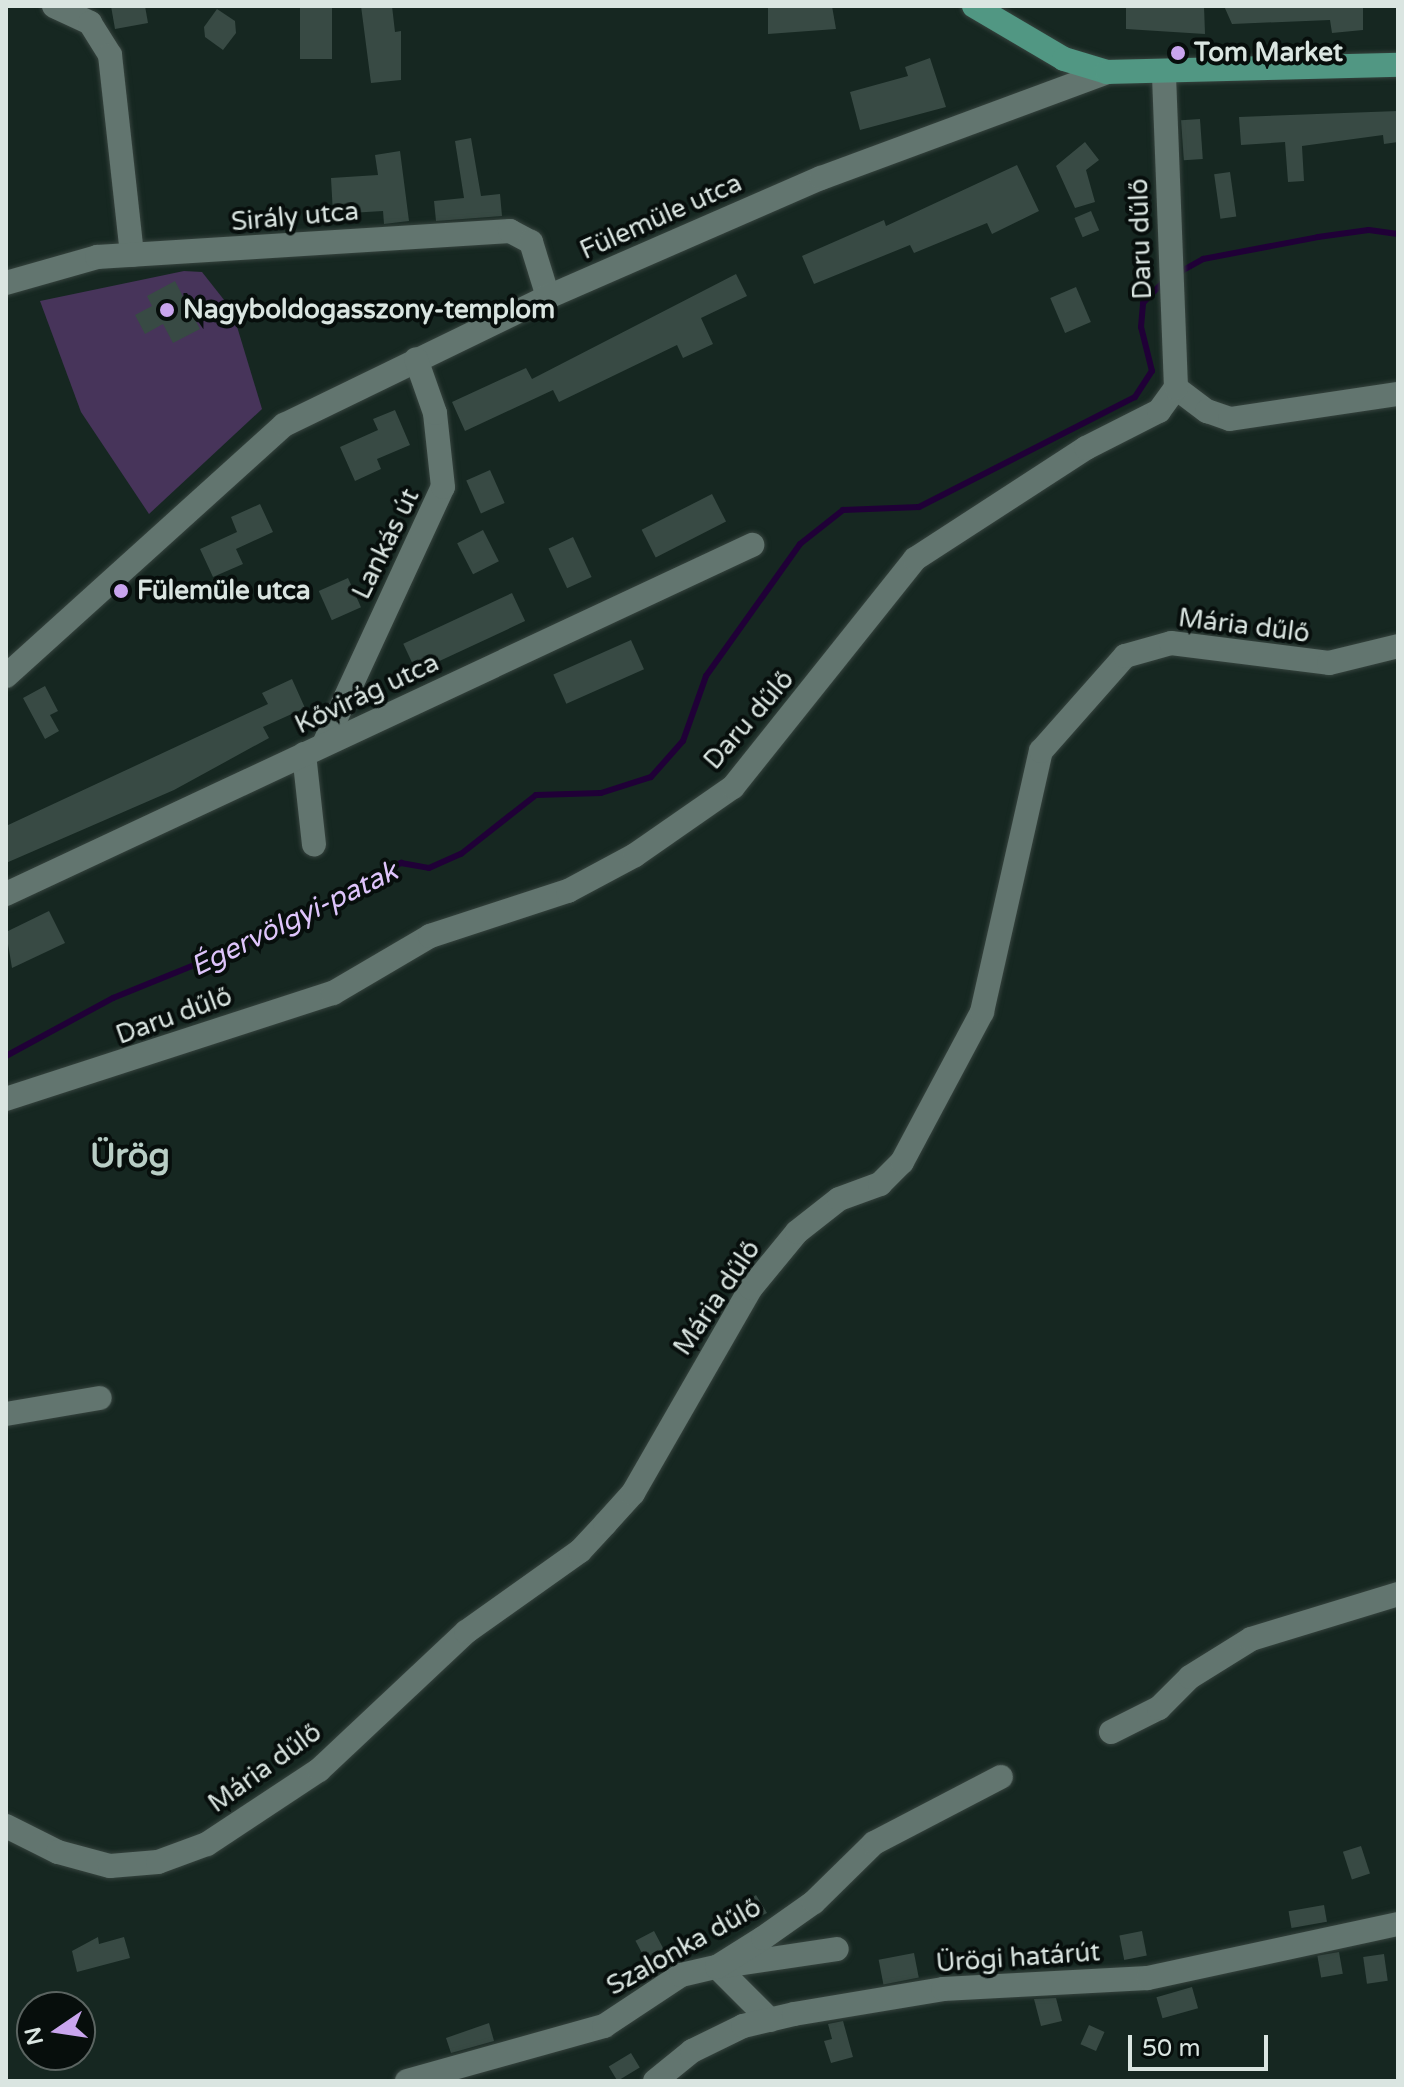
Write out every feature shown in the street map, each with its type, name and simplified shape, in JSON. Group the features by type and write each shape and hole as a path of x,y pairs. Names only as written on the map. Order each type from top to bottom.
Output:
{"main road":[{"path":"974,6 1064,59 1107,72 1164,75 1398,65"}],"street":[{"path":"54,6 90,23 110,55 132,255"},
{"name":"Fülemüle utca","path":"6,676 284,425 548,297 821,178 1107,72"},
{"name":"Daru dűlő","path":"6,1099 333,993 430,936 568,891 635,855 733,787 915,559 1086,448 1159,411 1176,388 1164,75"},
{"name":"Sirály utca","path":"6,283 97,257 510,231 531,242 548,297"},
{"name":"Lankás út","path":"314,749 443,487 435,413 416,359"},
{"path":"1176,388 1207,411 1230,419 1398,394"},
{"name":"Kővirág utca","path":"6,894 752,545"},
{"name":"Mária dűlő","path":"6,1826 58,1852 110,1866 158,1862 207,1844 319,1770 466,1632 580,1551 633,1493 751,1288 797,1232 839,1199 880,1184 902,1162 982,1012 1041,751 1125,656 1171,643 1329,663 1398,646"},
{"path":"314,749 314,844"},
{"path":"6,1414 100,1398"},
{"path":"1111,1732 1159,1708 1190,1677 1251,1639 1398,1594"},
{"name":"Szalonka dűlő","path":"407,2081 604,2026 681,1975 717,1967 814,1902 874,1843 1001,1777"},
{"name":"Ürögi határút","path":"655,2081 692,2051 770,2020 891,1998 1009,1983 1148,1978 1398,1924"},
{"path":"717,1967 837,1949"},
{"path":"717,1967 770,2020"},
{"path":"854,2020 888,2012 891,1998"}],"shaded area":[{"path":"184,271 202,272 232,310 262,409 149,514 81,412 40,301"}],"building":[{"path":"111,6 145,6 148,23 115,29"},
{"path":"300,6 332,6 332,59 300,59"},
{"path":"361,6 392,6 395,32 401,31 401,80 371,83"},
{"path":"768,6 832,6 836,29 768,34"},
{"path":"1126,6 1204,6 1205,34 1126,29"},
{"path":"1224,6 1363,6 1363,30 1332,33 1330,20 1232,24"},
{"path":"217,9 235,21 236,33 223,50 205,37 204,27"},
{"path":"930,58 946,107 860,130 850,92 908,76 905,67"},
{"path":"1398,111 1398,142 1384,144 1383,135 1302,146 1304,181 1288,182 1285,142 1241,145 1239,117"},
{"path":"1200,119 1203,159 1184,160 1181,120"},
{"path":"471,138 481,196 500,194 502,216 436,221 434,201 464,198 455,141"},
{"path":"1085,142 1099,160 1086,170 1095,202 1075,208 1056,166"},
{"path":"400,151 409,221 384,224 383,211 333,214 331,178 378,175 375,155"},
{"path":"1017,165 1039,211 992,234 987,223 914,253 910,245 814,284 802,256 884,220 886,226"},
{"path":"1230,172 1236,217 1220,219 1214,174"},
{"path":"1091,211 1099,230 1083,237 1074,218"},
{"path":"736,274 747,296 701,318 713,344 683,358 677,345 559,402 553,390 465,431 452,402 526,368 532,379"},
{"name":"Nagyboldogasszony-templom","path":"175,281 200,329 173,343 163,324 145,334 135,315 152,306 147,296"},
{"path":"1076,287 1091,322 1065,333 1050,298"},
{"path":"395,410 410,445 377,459 381,469 355,481 340,447 378,430 373,419"},
{"path":"490,470 505,503 481,513 466,481"},
{"path":"712,494 726,522 656,557 642,530"},
{"path":"260,504 273,532 236,549 243,564 213,577 200,549 237,532 231,517"},
{"path":"483,530 499,561 473,574 457,543"},
{"path":"573,537 592,577 567,588 549,548"},
{"path":"348,578 361,607 332,620 319,591"},
{"path":"512,593 525,621 416,672 403,644"},
{"path":"631,640 644,669 566,704 553,675"},
{"path":"292,679 305,708 263,727 269,738 174,790 6,863 6,826 268,704 262,693"},
{"path":"45,686 58,711 50,715 59,731 45,739 23,698"},
{"path":"49,911 65,943 12,968 6,932"},
{"path":"1361,1846 1370,1874 1352,1879 1343,1852"},
{"path":"756,1895 767,1913 717,1939 710,1926"},
{"path":"1324,1905 1327,1922 1291,1928 1289,1911"},
{"path":"654,1931 664,1950 645,1959 635,1941"},
{"path":"1142,1931 1147,1956 1124,1960 1119,1935"},
{"path":"98,1937 99,1944 124,1937 130,1958 77,1972 72,1951"},
{"path":"1339,1952 1343,1974 1321,1977 1317,1956"},
{"path":"914,1953 919,1978 883,1984 879,1960"},
{"path":"1384,1954 1388,1981 1367,1984 1363,1957"},
{"path":"1192,1987 1198,2008 1162,2018 1156,1997"},
{"path":"1056,1998 1062,2021 1041,2026 1034,1999"},
{"path":"843,2021 853,2057 831,2063 824,2041 832,2039 828,2024"},
{"path":"489,2023 494,2041 451,2053 446,2038"},
{"path":"1089,2025 1105,2032 1096,2051 1080,2044"},
{"path":"631,2053 640,2068 617,2081 609,2066"}],"waterway":[{"name":"Égervölgyi-patak","path":"1178,273 1203,259 1318,237 1369,230 1398,234"},
{"name":"Égervölgyi-patak","path":"6,1056 113,998 293,925 401,863 429,868 461,854 536,795 601,793 651,777 683,741 706,676 800,544 843,510 919,507 1135,397 1152,371 1141,327 1143,303 1165,280"}],"place":[{"name":"Tom Market","path":"1178,53"},
{"name":"Nagyboldogasszony-templom","path":"167,310"},
{"name":"Fülemüle utca","path":"121,591"}],"district":[{"name":"Ürög","path":"130,1157"}]}
